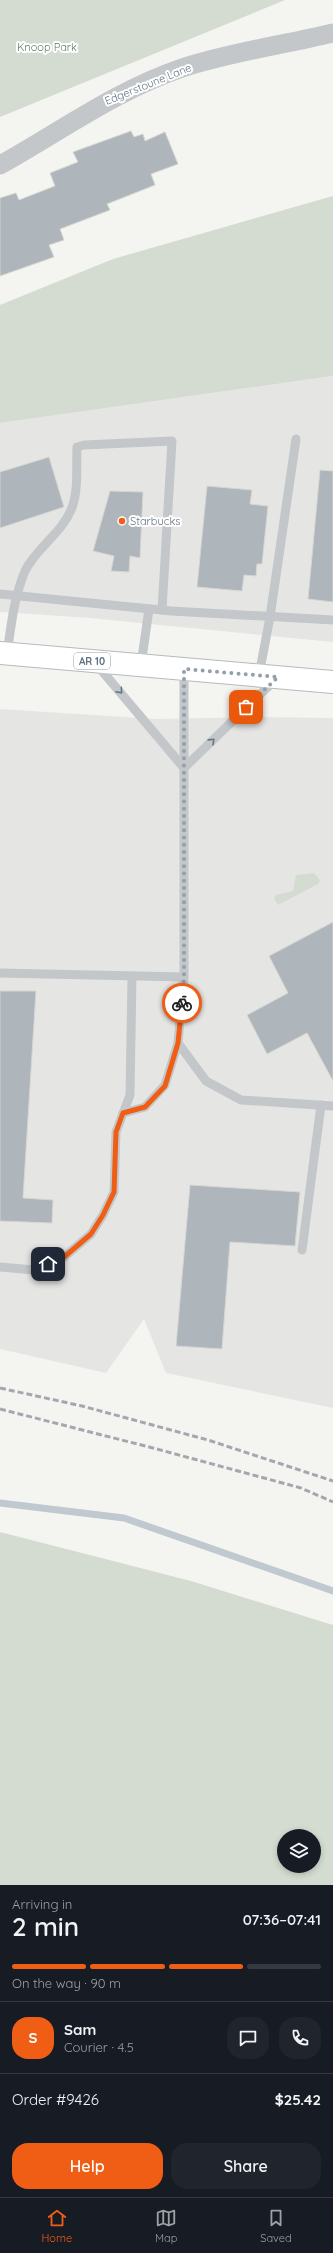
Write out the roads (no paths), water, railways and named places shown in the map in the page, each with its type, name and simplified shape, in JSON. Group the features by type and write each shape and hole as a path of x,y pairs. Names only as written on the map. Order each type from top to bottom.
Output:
{"main road":[{"name":"AR 10","path":"3,654 141,667 184,669 333,682"}],"street":[{"name":"Edgerstoune Lane","path":"0,165 41,142 101,104 182,68 256,48 333,33"}],"lane":[{"path":"184,768 268,676 270,617 296,439"},
{"path":"3,654 16,596 26,570 71,511 74,496 77,447 172,441 162,610"},
{"path":"0,594 149,609 333,620"},
{"path":"141,667 149,609"},
{"path":"94,662 184,768"},
{"path":"123,1113 145,1107 165,1086 178,1043 184,977 184,669"},
{"path":"0,973 184,977"},
{"path":"0,1268 34,1270 63,1258 91,1234 114,1192 116,1132 130,1095 132,976"},
{"path":"178,1043 206,1081 241,1100 333,1106"},
{"path":"302,1250 321,1105"}],"waterway":[{"path":"0,1503 124,1518 333,1591"}],"railway":[{"path":"0,1388 82,1406 208,1440 333,1481"},
{"path":"0,1409 301,1488 333,1502"}],"place":[{"name":"Starbucks","path":"122,521"}],"park label":[{"name":"Knoop Park","path":"47,47"}]}
